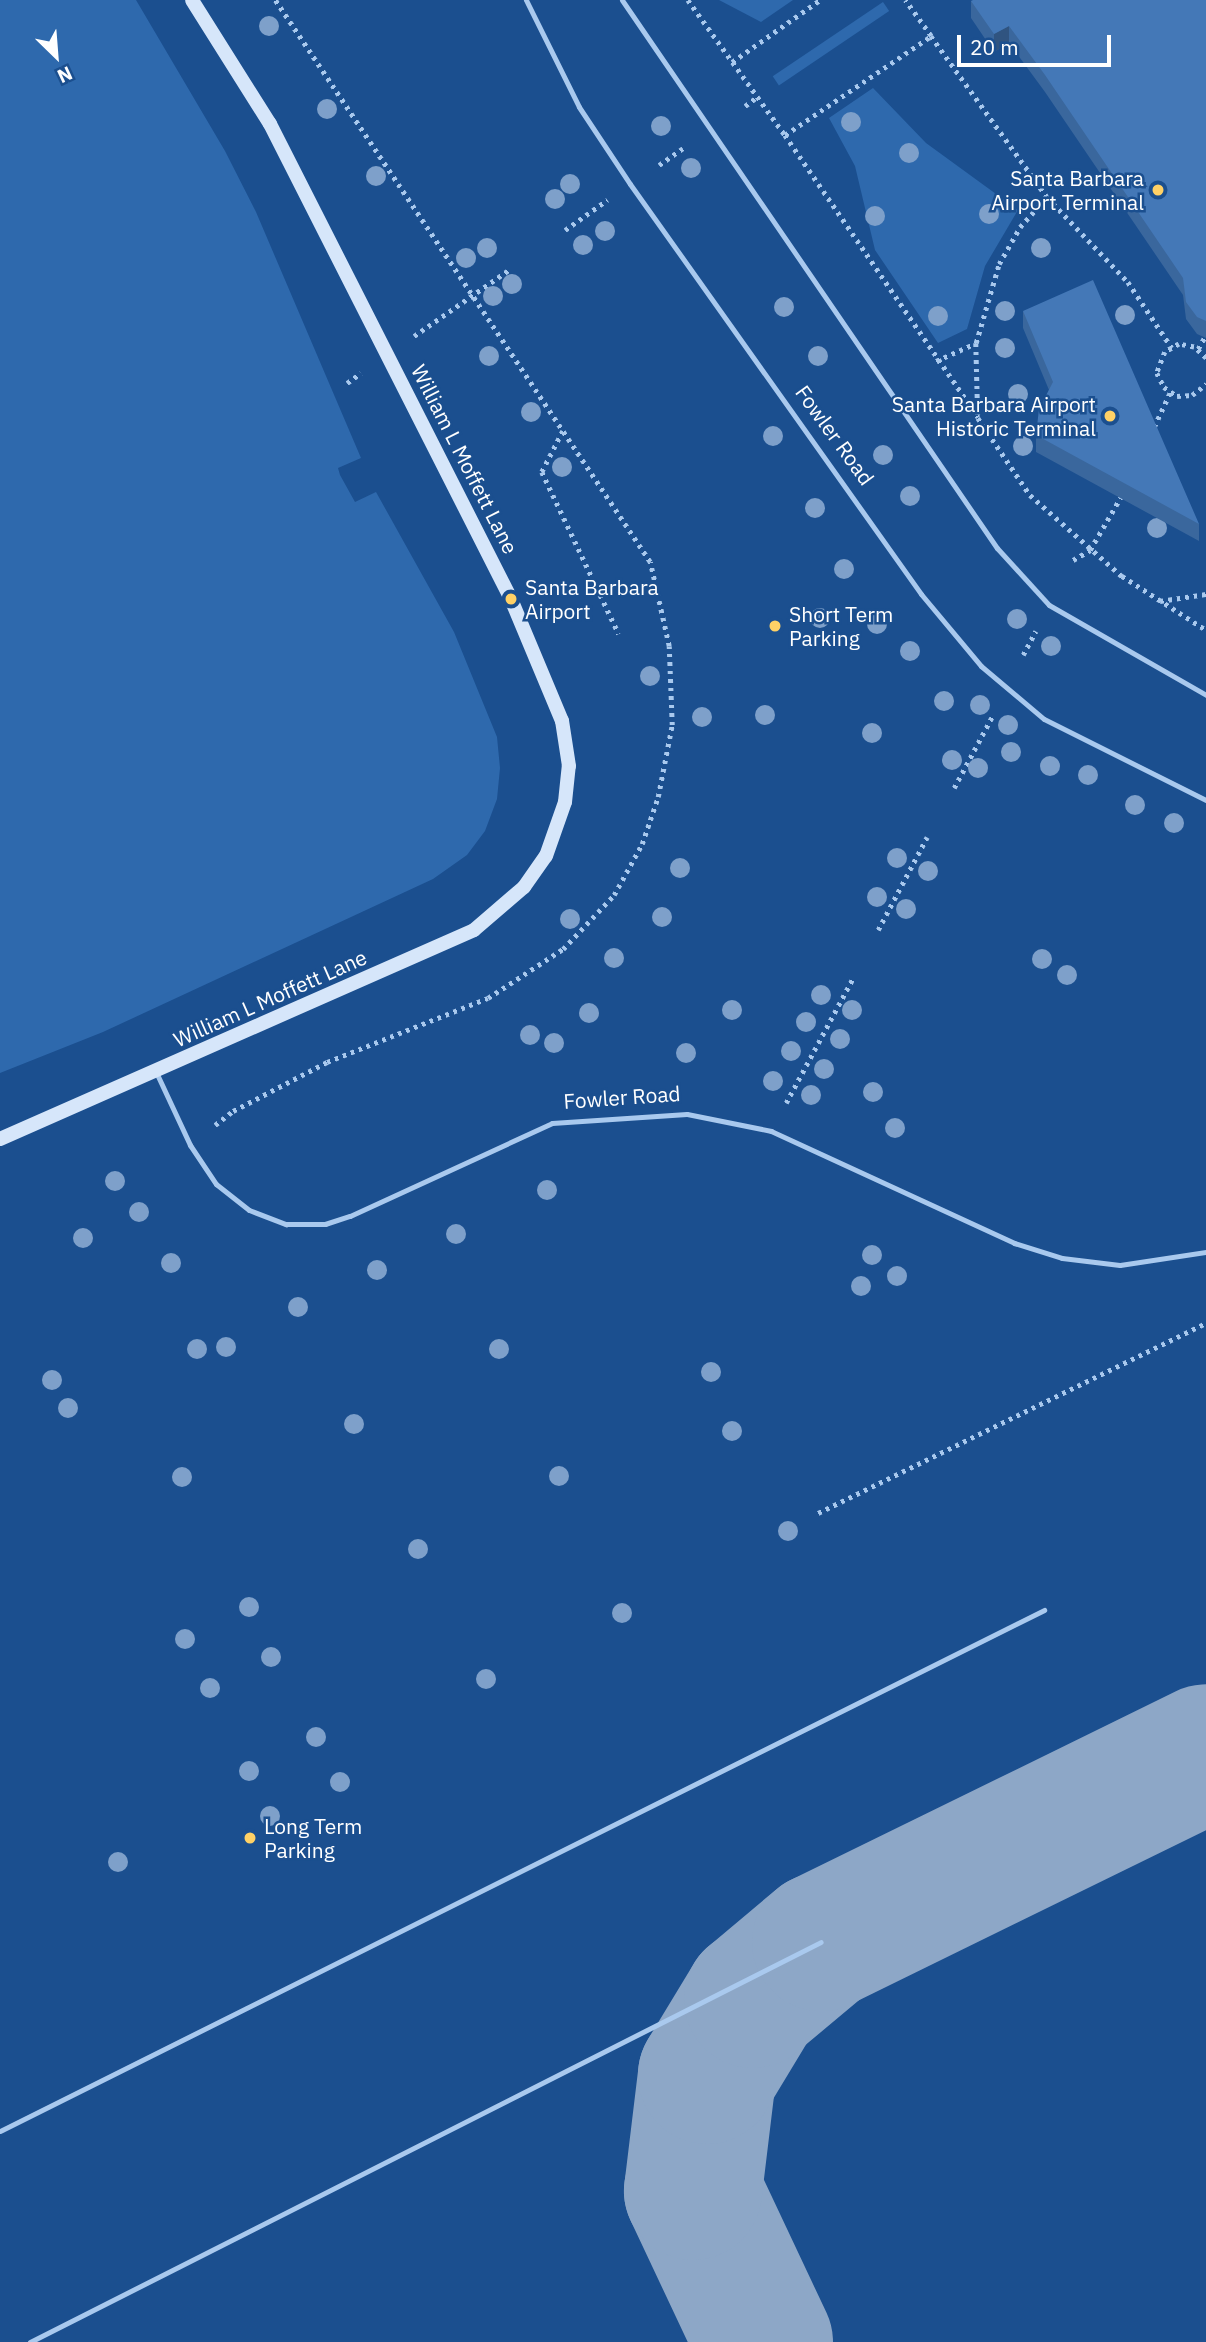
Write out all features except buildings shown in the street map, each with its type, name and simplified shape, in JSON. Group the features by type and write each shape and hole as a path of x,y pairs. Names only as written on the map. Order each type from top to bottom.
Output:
{"street":[{"name":"William L Moffett Lane","path":"156,1072 448,943 492,918 524,887 546,856 565,802 569,766 553,694 511,599 301,183 192,0"},
{"path":"0,1139 156,1072"}],"lane":[{"name":"Fowler Road","path":"526,0 579,107 630,184 921,594 981,666 1044,719 1206,800"},
{"path":"622,0 997,548 1049,605 1206,695"},
{"name":"Fowler Road","path":"156,1072 190,1145 216,1184 249,1210 286,1224 325,1224 351,1216 552,1123 687,1114 771,1131 1014,1243 1062,1258 1120,1265 1206,1252"},
{"path":"0,2132 1044,1610"},
{"path":"30,2342 821,1942"}],"path":[{"path":"688,0 785,135 936,361 1030,495 1090,550 1206,631"},
{"path":"732,61 820,0"},
{"path":"905,0 1047,197 1128,282 1172,348"},
{"path":"785,135 931,36"},
{"path":"745,106 757,97"},
{"path":"659,164 683,148"},
{"path":"565,230 614,195"},
{"path":"978,418 976,342 999,264 1020,227 1047,197"},
{"path":"452,309 510,269"},
{"path":"1198,349 1204,338"},
{"path":"936,361 976,342"},
{"path":"1170,393 1157,373 1160,359 1172,348 1186,344 1198,349 1206,358"},
{"path":"1170,393 1192,395 1206,384"},
{"path":"1152,431 1170,393"},
{"path":"564,431 542,472 619,634"},
{"path":"1073,560 1090,550 1126,487"},
{"path":"1160,601 1206,594"},
{"path":"1023,655 1037,629"},
{"path":"954,788 999,703"},
{"path":"878,930 927,837"},
{"path":"786,1103 852,980"},
{"path":"818,1513 1206,1322"}],"shaded area":[{"path":"0,0 136,0 225,151 256,212 361,458 338,468 340,475 355,502 376,492 454,632 497,737 500,768 497,799 485,831 467,855 433,879 103,1032 0,1073"},
{"path":"719,0 793,0 761,22"},
{"path":"883,2 889,11 779,85 773,76"},
{"path":"873,88 926,143 1018,210 985,266 967,329 938,343 875,250 855,166 829,118"}],"taxiway":[{"path":"764,2342 693,2191 707,2075 753,1999 821,1942 1206,1753"}],"place":[{"name":"Santa Barbara Airport Terminal","path":"1158,190"},
{"name":"Santa Barbara Airport Historic Terminal","path":"1110,416"},
{"name":"Santa Barbara Airport","path":"511,599"},
{"name":"Short Term Parking","path":"775,626"},
{"name":"Long Term Parking","path":"250,1838"}]}
